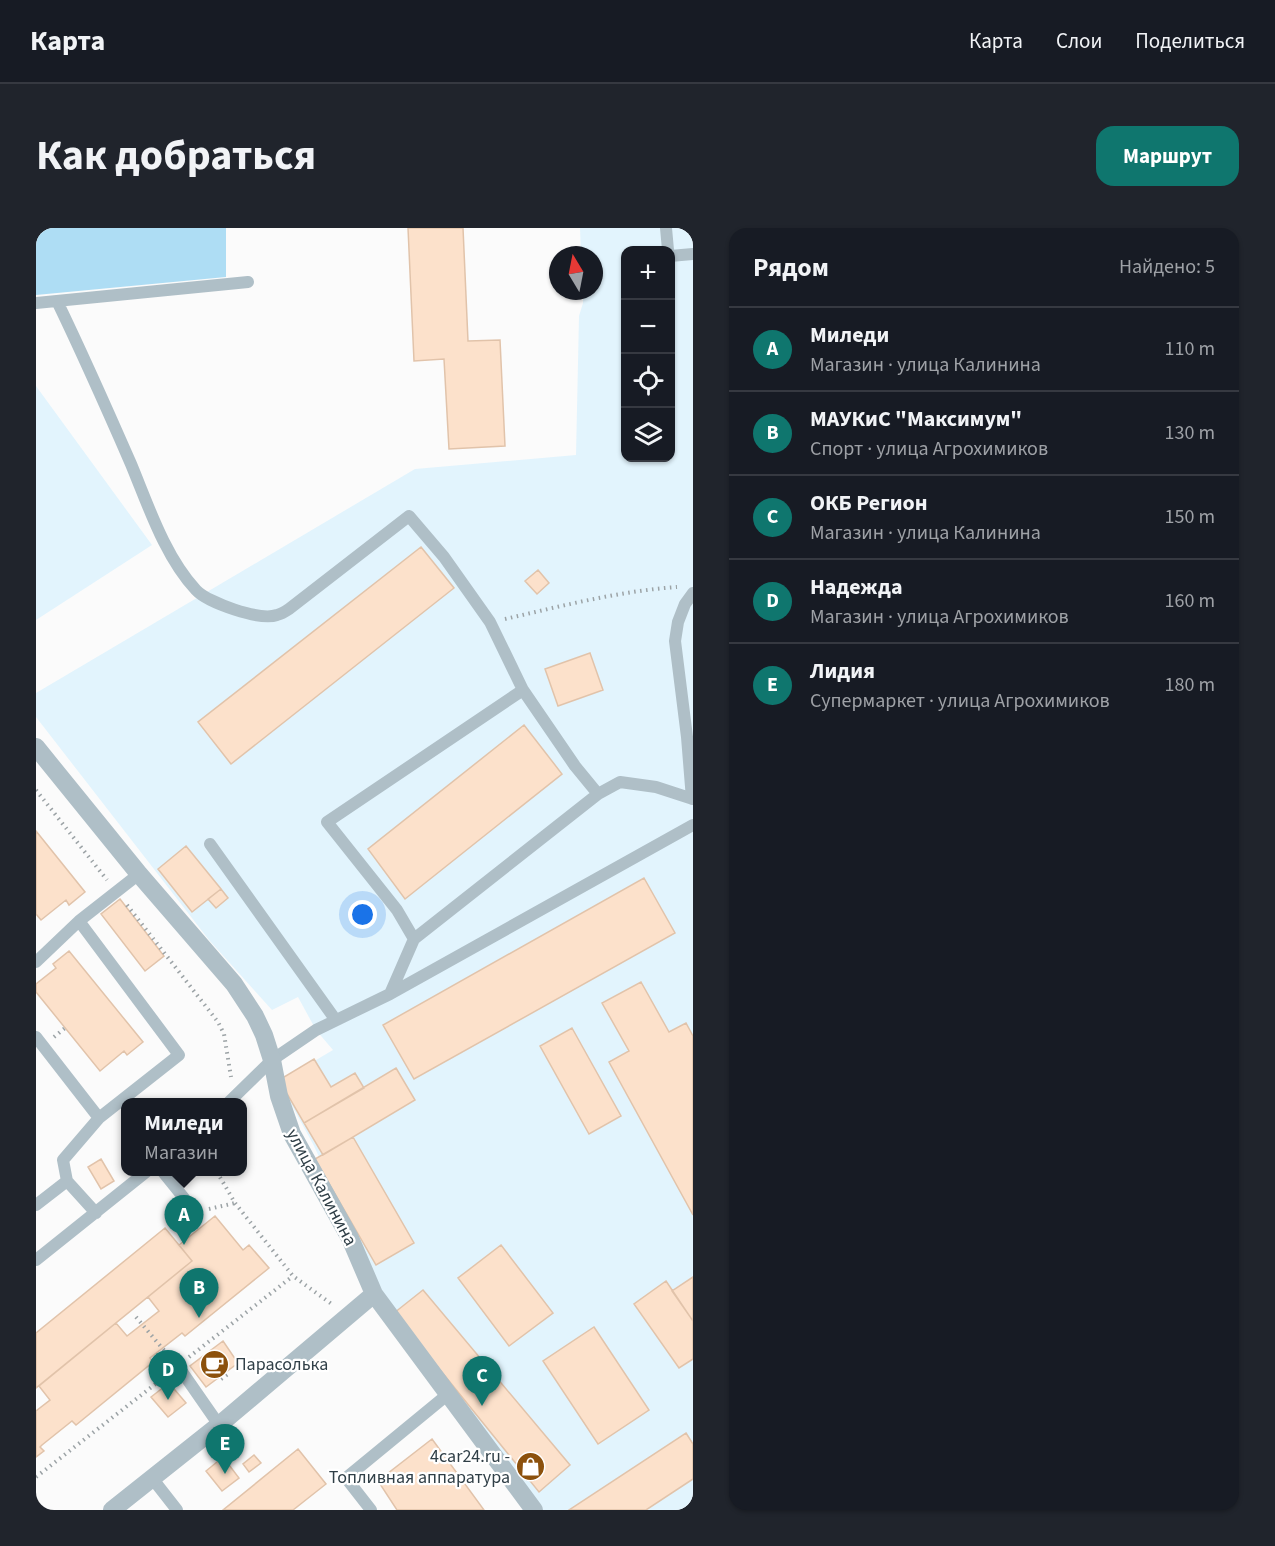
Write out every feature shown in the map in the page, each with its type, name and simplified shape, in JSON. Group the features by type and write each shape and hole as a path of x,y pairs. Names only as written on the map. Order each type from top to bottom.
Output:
{"street":[{"name":"улица Калинина","path":"38,754 234,984 255,1016 272,1060 279,1096 292,1134 350,1238 374,1294 534,1510"},
{"path":"112,1510 219,1425 374,1294"}],"lane":[{"path":"666,228 668,246"},
{"path":"675,256 693,254"},
{"path":"36,303 249,282"},
{"path":"57,301 95,381 159,531 183,573 197,592 256,616 276,616 289,609 409,516 444,557 490,622 523,690 575,766 598,794"},
{"path":"390,994 414,939 598,794 620,782 656,787 693,799 675,641 688,590"},
{"path":"414,939 396,910 327,822 523,690"},
{"path":"233,1098 272,1060 316,1030 390,994 693,825"},
{"path":"210,844 335,1019"},
{"path":"36,962 79,921 139,874"},
{"path":"79,921 179,1055 124,1098"},
{"path":"36,1037 99,1118"},
{"path":"96,1213 67,1181 63,1160 99,1118 121,1101"},
{"path":"36,1260 141,1176"},
{"path":"166,1176 196,1213"},
{"path":"36,1205 67,1181"},
{"path":"178,1366 219,1425"},
{"path":"371,1510 346,1479 447,1395"},
{"path":"152,1479 177,1510"}],"path":[{"path":"490,622 583,601 654,589 688,590"},
{"path":"36,790 218,1022 224,1034 231,1098"},
{"path":"219,1176 234,1203 293,1276 348,1316"},
{"path":"196,1213 234,1203"},
{"path":"136,1317 178,1366"}],"shaded area":[{"path":"36,228 226,228 226,277 36,295"},
{"path":"580,228 693,228 693,1510 543,1510 393,1314 313,1144 279,1082 333,1050 316,1030 298,997 272,1010 209,940 36,717 36,693 415,469 576,455 579,316 583,300 603,300 603,246 581,246"},
{"path":"36,386 152,545 36,620"}],"building":[{"path":"408,228 463,228 468,341 500,340 505,446 449,449 444,359 414,361"},
{"path":"421,547 454,588 231,764 198,722"},
{"path":"538,570 549,583 537,594 525,581"},
{"path":"590,653 603,690 558,706 545,669"},
{"path":"524,725 562,774 405,899 368,849"},
{"path":"36,831 85,892 69,905 66,900 41,920 36,914"},
{"path":"186,846 221,889 192,912 158,869"},
{"path":"644,878 675,933 414,1079 383,1025"},
{"path":"221,889 228,898 216,908 208,899"},
{"path":"120,899 164,956 145,971 101,914"},
{"path":"69,951 143,1042 127,1055 124,1051 100,1071 36,992 36,984 56,968 53,964"},
{"path":"641,982 669,1032 686,1023 693,1036 693,1215 609,1062 629,1051 602,1003"},
{"path":"572,1028 621,1116 589,1134 540,1046"},
{"path":"314,1059 331,1087 355,1073 364,1088 304,1123 279,1080"},
{"path":"396,1068 415,1100 323,1155 304,1123"},
{"path":"353,1137 414,1243 376,1265 315,1159"},
{"path":"101,1159 114,1181 101,1189 88,1167"},
{"path":"215,1216 243,1250 249,1245 269,1268 185,1336 182,1333 150,1358 153,1362 76,1425 72,1421 42,1445 40,1447 44,1451 36,1457 36,1411 50,1400 39,1386 116,1323 127,1336 159,1311 148,1297 192,1261 179,1245"},
{"path":"165,1228 192,1261 36,1388 36,1333"},
{"path":"501,1245 553,1313 509,1346 458,1278"},
{"path":"693,1277 693,1321 672,1291"},
{"path":"666,1281 693,1321 693,1359 679,1368 634,1304"},
{"path":"423,1290 570,1465 539,1492 394,1313"},
{"path":"594,1327 649,1410 598,1444 543,1361"},
{"name":"Парасолька","path":"223,1341 238,1363 206,1387 190,1366"},
{"path":"169,1383 186,1403 168,1417 151,1397"},
{"path":"686,1433 693,1444 693,1479 646,1510 569,1510"},
{"path":"432,1439 484,1510 397,1510 378,1481"},
{"path":"298,1449 326,1484 293,1510 223,1510"},
{"path":"254,1455 261,1463 249,1472 243,1464"},
{"path":"223,1457 239,1478 222,1491 206,1471"}],"place":[{"name":"Миледи","path":"184,1245"},
{"name":"МАУКиС \"Максимум\"","path":"199,1318"},
{"name":"Парасолька","path":"214,1364"},
{"name":"Надежда","path":"168,1400"},
{"name":"ОКБ Регион","path":"482,1406"},
{"name":"4car24.ru - Топливная аппаратура","path":"531,1466"},
{"name":"Лидия","path":"225,1474"}]}
